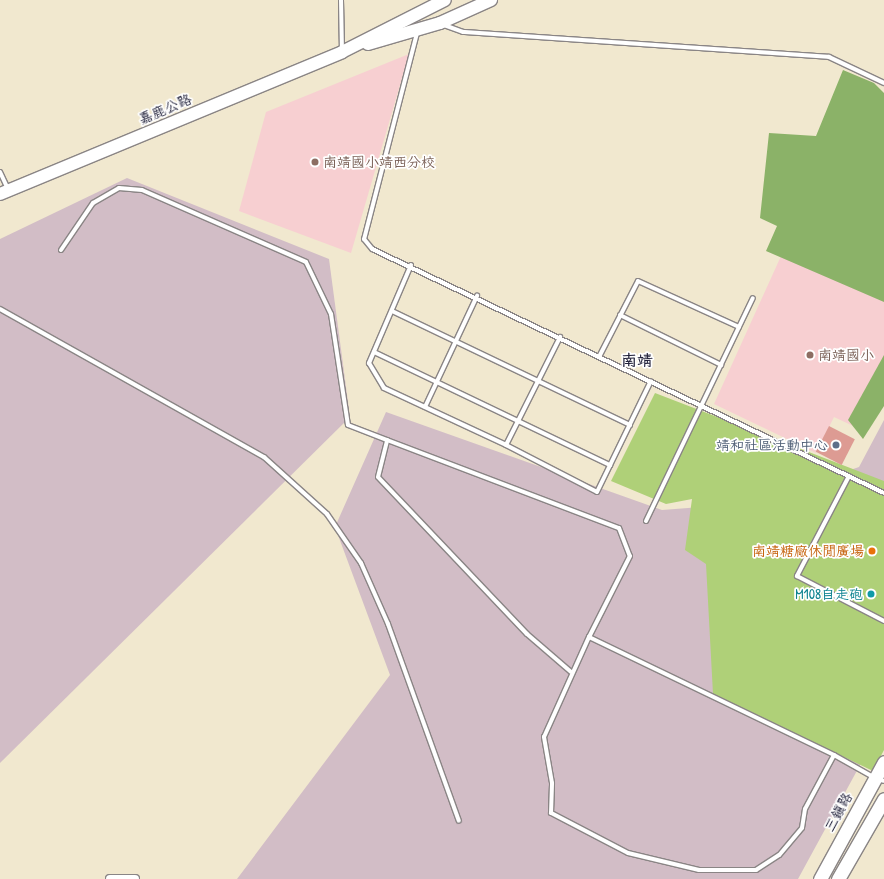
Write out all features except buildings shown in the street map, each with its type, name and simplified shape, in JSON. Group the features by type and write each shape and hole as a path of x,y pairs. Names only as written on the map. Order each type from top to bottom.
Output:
{"main road":[{"name":"嘉鹿公路","path":"4,192 342,52 445,0"},
{"name":"嘉鹿公路","path":"342,52 440,23 490,0"},
{"name":"三鎮路","path":"820,879 880,779 884,762"},
{"path":"838,879 884,799"}],"street":[{"path":"110,879 135,879"}],"lane":[{"path":"341,0 342,52"},
{"path":"440,23 463,32 829,57 884,83"},
{"path":"418,30 364,239 372,249 411,265 477,296 599,357 884,493"},
{"path":"0,172 4,192"},
{"path":"61,250 92,202 119,188 142,190 306,262 331,314 348,425 619,528 630,556 571,672 544,737 552,783 550,813 628,852 679,868 756,870 780,855 797,835 805,809 834,755"},
{"path":"411,265 369,363 384,388 506,444 597,492 651,382"},
{"path":"599,357 638,281 739,327"},
{"path":"425,407 477,296"},
{"path":"646,521 753,298"},
{"path":"0,309 264,457 327,514 361,563 388,624 459,821"},
{"path":"392,311 630,425"},
{"path":"620,315 721,365"},
{"path":"506,444 560,337"},
{"path":"374,352 610,465"},
{"path":"387,440 378,477 527,634 571,672"},
{"path":"849,476 797,576 884,621"},
{"path":"589,637 834,755 880,779"}],"shaded area":[{"name":"南靖國小靖西分校","path":"409,54 351,253 239,211 266,112"},
{"path":"127,178 329,259 350,417 0,763 0,239"},
{"name":"南靖國小","path":"781,256 884,297 884,400 866,432 834,417 816,453 714,404"},
{"path":"386,412 662,510 753,503 859,467 884,420 884,721 798,879 237,879 390,675 335,527"}],"green space":[{"path":"843,70 874,83 884,93 884,302 766,251 777,226 760,218 769,133 816,136"},
{"path":"884,355 884,406 863,439 848,420"},
{"path":"655,393 884,481 884,750 873,771 713,694 706,564 685,550 692,499 666,504 611,481"}],"place":[{"name":"南靖國小靖西分校","path":"315,162"},
{"name":"南靖國小","path":"810,355"},
{"name":"靖和社區活動中心","path":"836,445"},
{"name":"南靖糖廠休閒廣場","path":"872,551"},
{"name":"M108自走砲","path":"871,594"}],"district":[{"name":"南靖","path":"637,360"}]}
